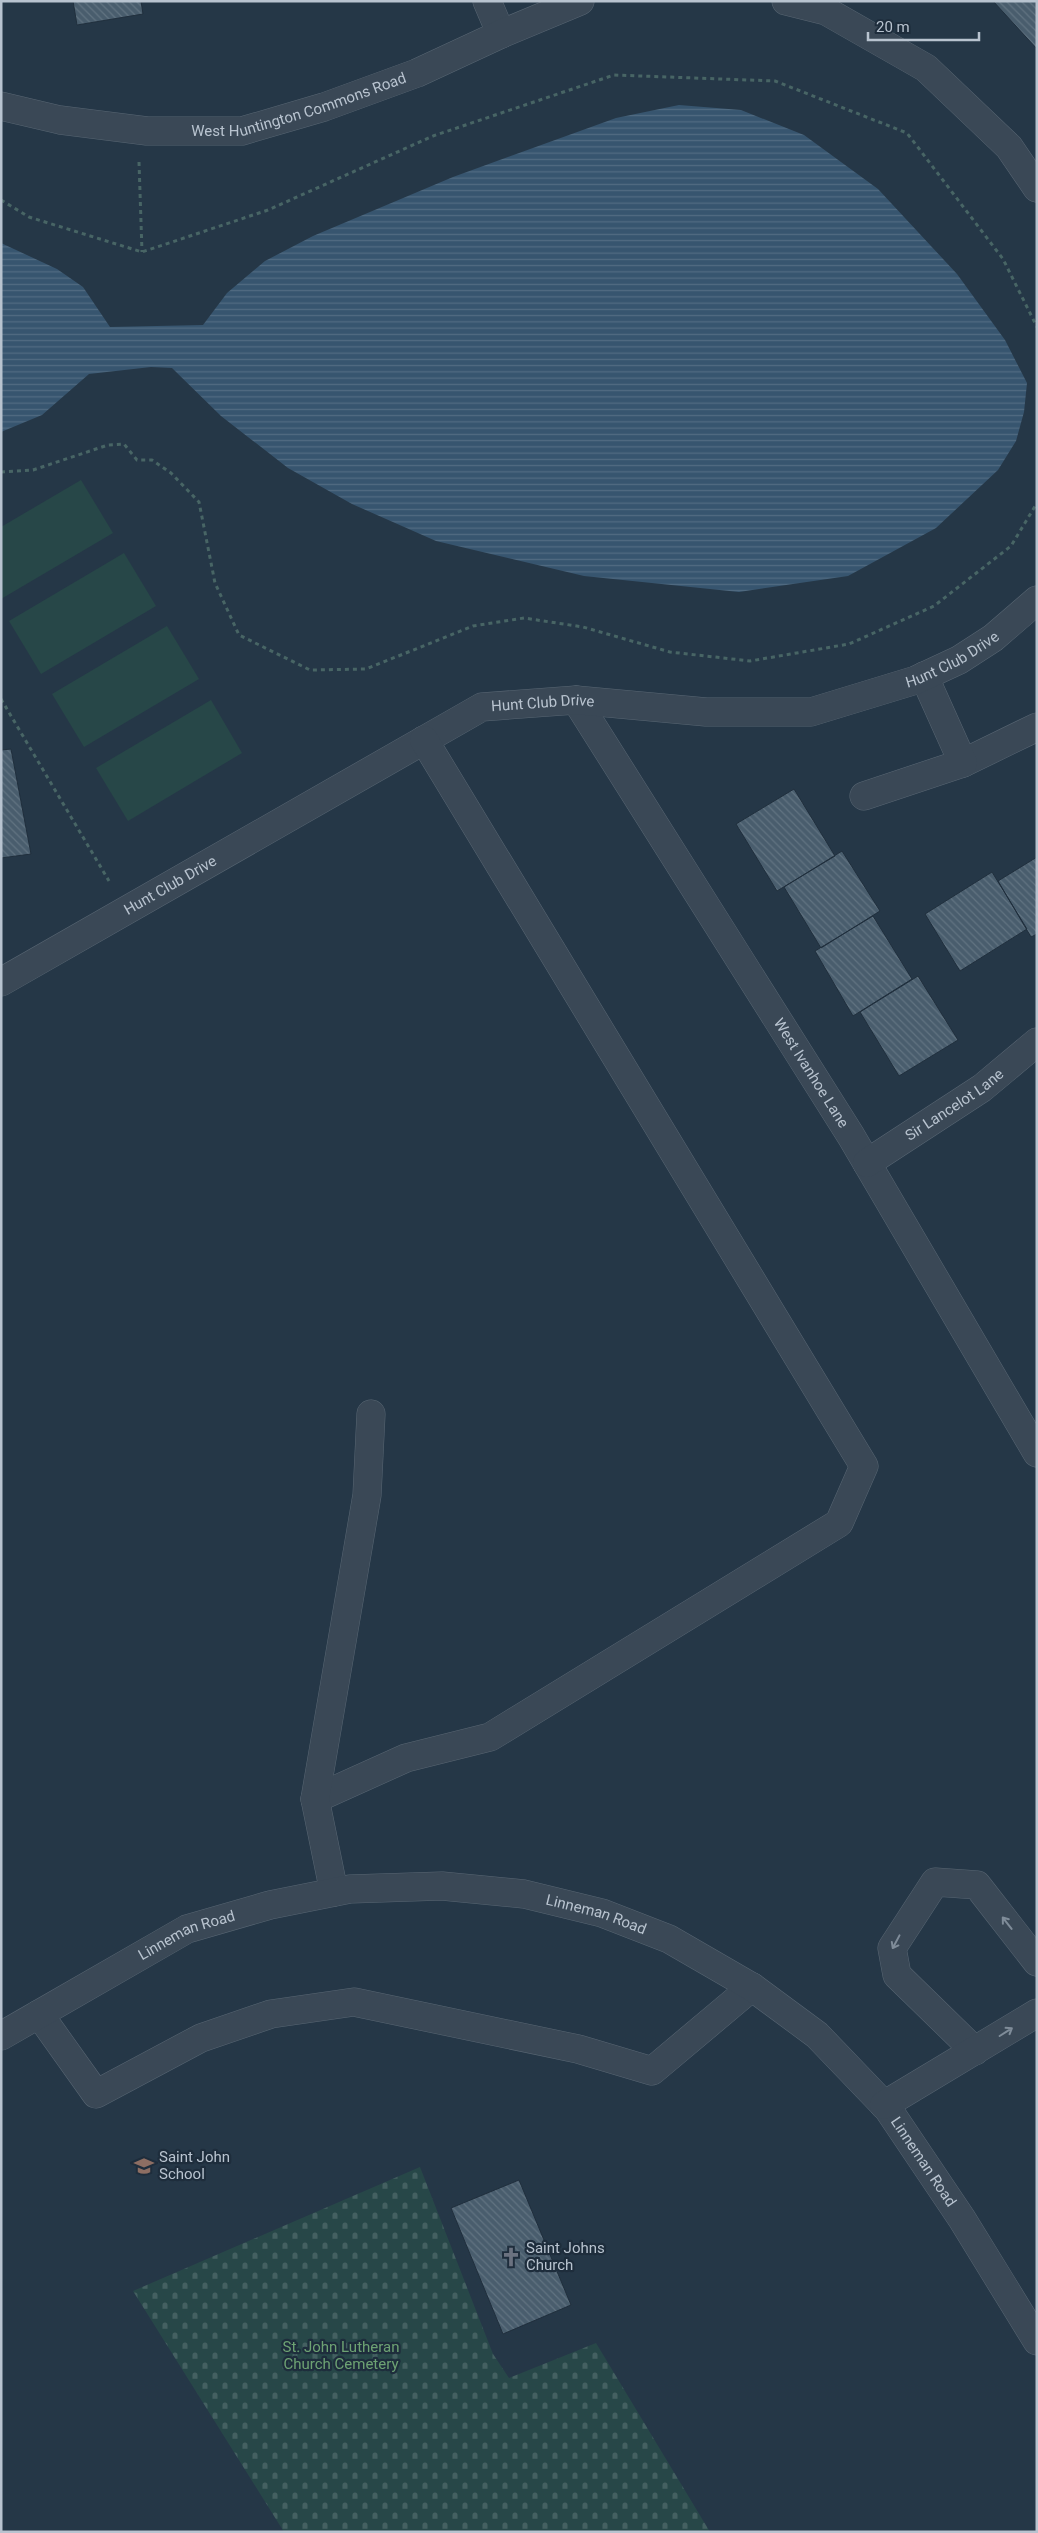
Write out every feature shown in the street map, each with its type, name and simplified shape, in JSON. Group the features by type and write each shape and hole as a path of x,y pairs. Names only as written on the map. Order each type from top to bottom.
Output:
{"street":[{"path":"487,1 501,34"},
{"name":"West Huntington Commons Road","path":"1,106 60,120 138,130 242,130 324,107 417,73 501,34 580,1"},
{"path":"786,1 826,11 926,68 1009,147 1037,188"},
{"name":"Hunt Club Drive","path":"1,982 482,707 576,700 706,712 811,712 924,676 959,660 993,638 1037,600"},
{"path":"924,676 963,763"},
{"name":"West Ivanhoe Lane","path":"576,700 867,1163 1037,1453"},
{"path":"864,796 963,763 1037,727"},
{"path":"315,1799 406,1758 490,1737 839,1523 864,1466 424,740"},
{"name":"Sir Lancelot Lane","path":"867,1163 982,1088 1037,1042"},
{"path":"334,1892 315,1799 367,1495 371,1414"},
{"path":"975,2051 897,1975 892,1948 935,1882 977,1885 1037,1962"},
{"name":"Linneman Road","path":"1,2036 188,1929 270,1905 350,1889 442,1886 524,1894 602,1913 660,1936 752,1987 817,2035 884,2105 962,2219 1037,2341"},
{"path":"39,2014 96,2094 201,2038 271,2014 354,2002 578,2050 652,2071 752,1987"},
{"path":"884,2105 1037,2012"}],"path":[{"path":"1,200 29,217 142,252 268,210 433,136 614,75 775,81 907,133 1003,260 1037,327"},
{"path":"138,130 142,252"},
{"path":"1,472 33,470 108,445 124,444 136,460 152,460 171,473 199,502 215,583 240,634 310,670 366,669 473,626 524,618 583,627 670,652 750,661 849,644 934,606 1011,546 1037,503"},
{"path":"1,699 126,910"}],"green space":[{"path":"81,480 113,533 1,599 1,527"},
{"path":"124,553 156,606 41,674 9,621"},
{"path":"167,626 199,679 84,747 52,694"},
{"path":"211,700 242,753 128,821 96,768"},
{"name":"St. John Lutheran Church Cemetery","path":"420,2167 493,2354 509,2378 596,2343 710,2532 284,2532 133,2291"}],"water":[{"path":"679,105 741,110 804,135 878,189 957,274 1005,340 1027,383 1024,412 1016,441 998,470 936,528 848,576 739,592 584,576 436,541 352,504 288,468 221,416 172,368 151,367 89,374 42,415 1,432 1,243 57,269 83,287 110,327 203,325 227,293 265,261 313,236 453,177 616,118"}],"building":[{"path":"73,1 141,1 143,14 77,25"},
{"path":"993,1 1037,1 1037,49"},
{"path":"11,749 31,854 1,858 1,750"},
{"path":"794,789 835,856 777,891 736,824"},
{"path":"842,851 880,911 821,948 784,887"},
{"path":"1037,857 1037,934 1031,937 998,881"},
{"path":"992,872 1027,929 960,971 925,914"},
{"path":"873,916 912,979 853,1016 815,951"},
{"path":"918,976 958,1040 899,1076 860,1012"},
{"name":"Saint Johns Church","path":"519,2180 571,2305 503,2334 451,2208"}],"place":[{"name":"Saint John School","path":"144,2166"},
{"name":"Saint Johns Church","path":"511,2257"}]}
